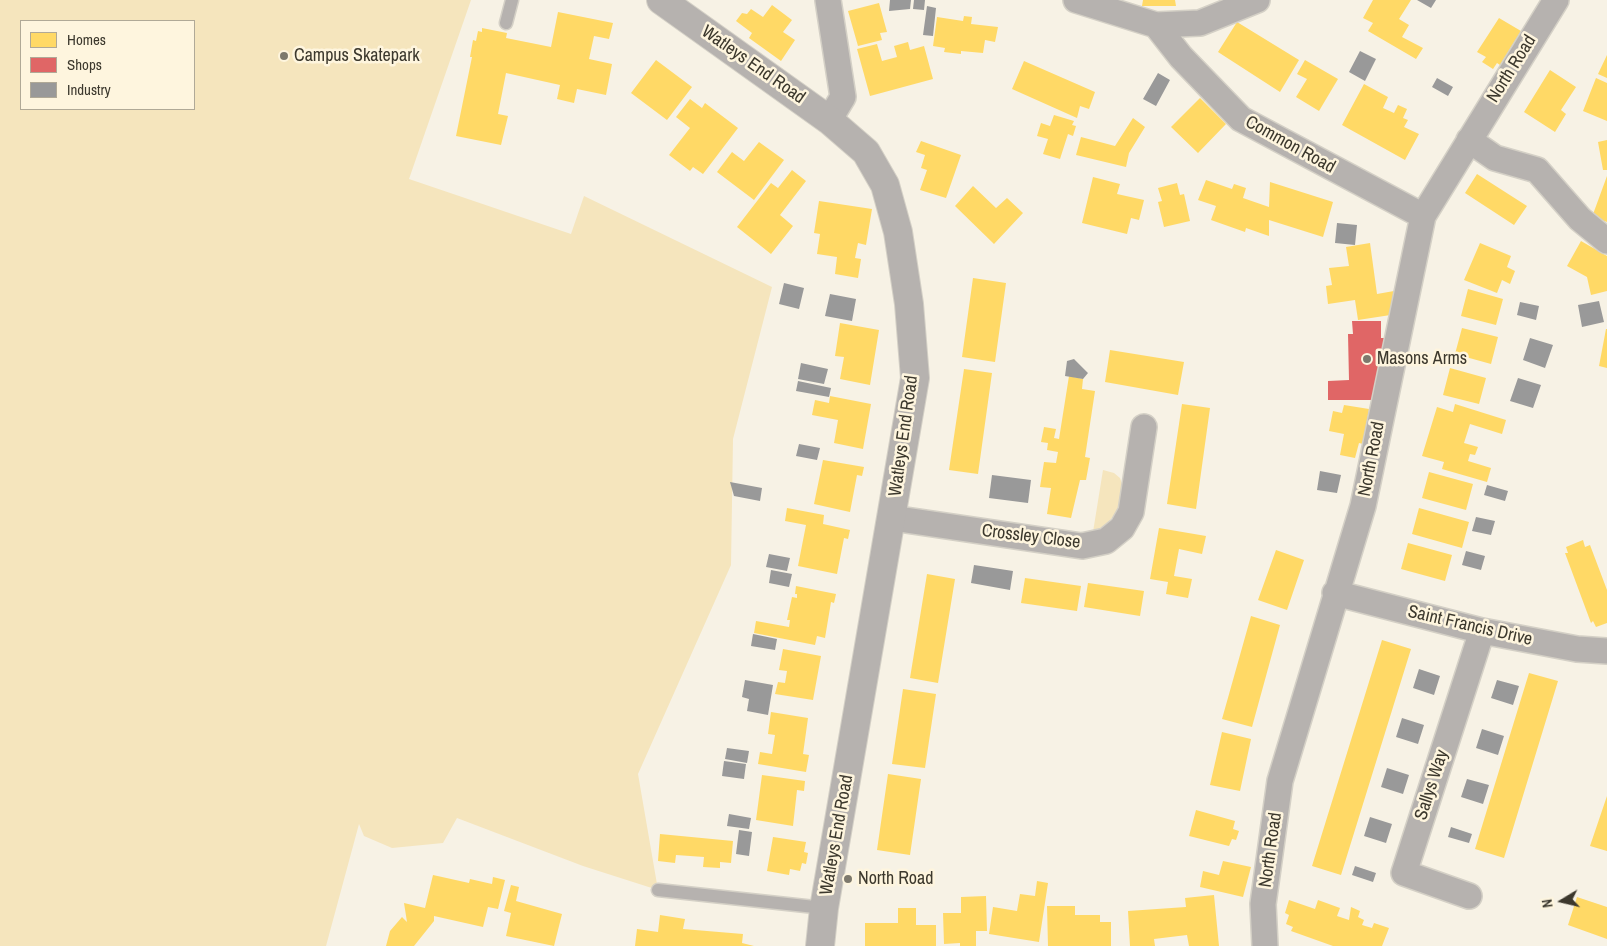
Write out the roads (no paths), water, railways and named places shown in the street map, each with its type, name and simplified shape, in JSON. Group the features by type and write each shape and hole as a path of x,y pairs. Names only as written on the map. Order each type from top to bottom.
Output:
{"street":[{"name":"Watleys End Road","path":"661,0 830,120 866,152 885,185 898,232 909,304 915,378 824,908 820,946"},
{"path":"828,0 844,97 830,120"},
{"path":"1076,0 1156,25 1200,23 1257,0"},
{"name":"North Road","path":"1265,946 1263,904 1280,781 1335,592 1363,506 1423,216 1556,0"},
{"name":"Common Road","path":"1156,25 1181,57 1241,119 1423,216"},
{"path":"1469,140 1495,158 1537,170 1580,219 1607,240"},
{"name":"Crossley Close","path":"892,518 1082,546 1106,541 1122,528 1131,512 1144,427"},
{"name":"Saint Francis Drive","path":"1335,592 1482,631 1577,649 1607,651"},
{"name":"Sallys Way","path":"1469,896 1404,873 1482,631"}],"lane":[{"path":"506,23 512,0"},
{"path":"658,890 824,908"}],"place":[{"name":"Campus Skatepark","path":"284,56"},
{"name":"Masons Arms","path":"1367,359"},
{"name":"North Road","path":"848,879"}]}
